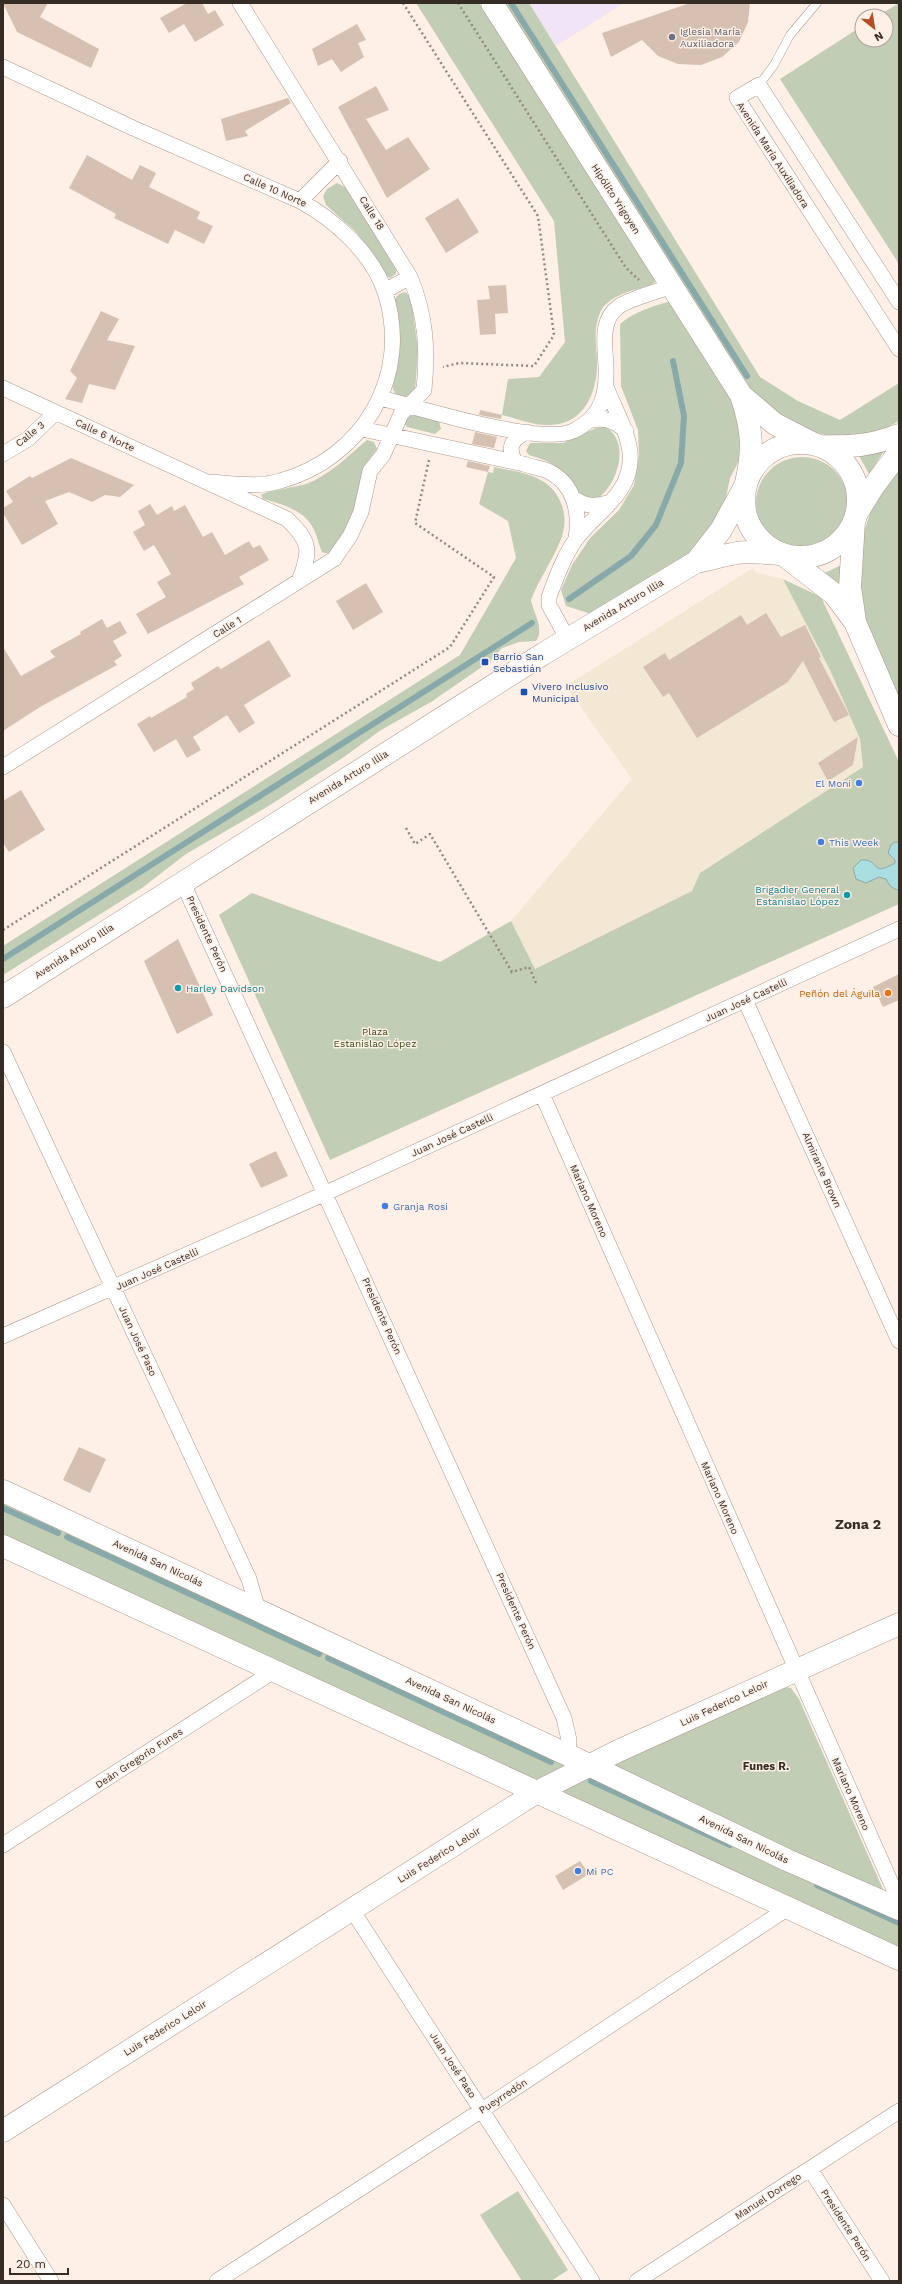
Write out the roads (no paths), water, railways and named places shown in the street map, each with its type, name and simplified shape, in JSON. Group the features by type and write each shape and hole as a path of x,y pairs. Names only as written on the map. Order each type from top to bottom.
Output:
{"street":[{"name":"Calle 18","path":"240,3 340,161 410,277 420,299 424,321 426,371 424,390 401,414 392,437"},
{"name":"Hipólito Yrigoyen","path":"492,3 741,395 748,414 752,438 751,461 745,486"},
{"name":"Calle 10 Norte","path":"3,67 133,128 300,201 323,213 341,228 357,246 385,291 389,308 392,347 389,372 381,398 362,429"},
{"path":"759,85 899,302"},
{"name":"Avenida María Auxiliadora","path":"759,85 736,98 899,349"},
{"path":"300,201 340,161"},
{"path":"385,291 410,277"},
{"path":"568,638 549,605 549,597 576,539 621,491 628,473 630,453 626,432 607,389 604,332 608,319 618,307 672,286"},
{"name":"Calle 6 Norte","path":"3,388 287,519 299,530 307,544 308,559 299,581"},
{"path":"588,421 603,401 607,389"},
{"name":"Hipólito Yrigoyen","path":"741,395 774,424 817,445"},
{"path":"381,398 486,426 546,435 572,431 588,421 602,418 615,422 626,432"},
{"name":"Calle 3","path":"3,454 28,439 55,413"},
{"path":"362,429 433,446 515,462 549,472 564,483 573,498 578,511 576,539"},
{"name":"Calle 6 Norte","path":"208,482 249,484 279,482 327,459 362,429"},
{"path":"515,462 511,454 512,444 518,436 527,432"},
{"path":"899,435 876,444 854,447 792,443 772,450 756,464 745,486 744,508 750,527 762,543 782,555 834,594 855,622 899,725"},
{"name":"Calle 1","path":"3,767 334,559 350,536 361,512 370,471 383,455 392,437"},
{"path":"817,445 839,456 852,473 858,492 850,587 855,622"},
{"path":"782,555 806,558 826,552 843,539 873,487 899,452"},
{"name":"Avenida Arturo Illia","path":"696,562 721,530 745,486"},
{"path":"573,498 584,505 596,507 611,502"},
{"name":"Avenida Arturo Illia","path":"3,996 182,881 568,638 696,562 738,553 782,555"},
{"name":"Presidente Perón","path":"182,881 326,1193 564,1718 569,1740 568,1755"},
{"name":"Juan José Castelli","path":"3,1336 113,1289 326,1193 899,929"},
{"name":"Almirante Brown","path":"745,1000 899,1341"},
{"name":"Juan José Paso","path":"3,1052 249,1579 258,1610"},
{"name":"Mariano Moreno","path":"542,1094 899,1901"},
{"name":"Avenida San Nicolás","path":"3,1492 568,1755 787,1860 899,1909"},
{"path":"8,1555 274,1671 899,1959"},
{"name":"Luis Federico Leloir","path":"3,2131 537,1792 589,1765 899,1624"},
{"name":"Deán Gregorio Funes","path":"3,1845 274,1671"},
{"name":"Pueyrredón","path":"216,2281 482,2110 788,1908"},
{"name":"Juan José Paso","path":"352,1910 592,2281"},
{"name":"Manuel Dorrego","path":"637,2281 899,2111"},
{"name":"Presidente Perón","path":"810,2169 882,2281"},
{"path":"3,2205 51,2281"}],"lane":[{"path":"759,85 770,70 790,35 817,3"}],"water":[{"path":"895,842 899,842 899,890 894,889 886,879 879,877 866,883 856,879 853,868 861,860 872,862 878,868 882,869 895,863 895,860 888,853 891,845"}],"waterway":[{"path":"511,3 747,376"},
{"path":"569,599 631,556 656,525 681,463 684,416 673,361"},
{"path":"3,959 532,623"},
{"path":"3,1508 58,1533"},
{"path":"67,1537 319,1654"},
{"path":"328,1658 551,1762"},
{"path":"591,1781 730,1845"},
{"path":"817,1885 899,1923"}],"place":[{"name":"Iglesia María Auxiliadora","path":"672,37"},
{"name":"Barrio San Sebastián","path":"485,662"},
{"name":"Vivero Inclusivo Municipal","path":"524,692"},
{"name":"El Moni","path":"859,783"},
{"name":"This Week","path":"821,842"},
{"name":"Brigadier General Estanislao López","path":"847,895"},
{"name":"Harley Davidson","path":"178,988"},
{"name":"Peñón del Águila","path":"888,993"},
{"name":"Granja Rosi","path":"385,1206"},
{"name":"Mi PC","path":"578,1871"}],"district":[{"name":"Zona 2","path":"858,1524"},
{"name":"Funes R.","path":"766,1766"}],"park label":[{"name":"Plaza Estanislao López","path":"375,1036"}]}
